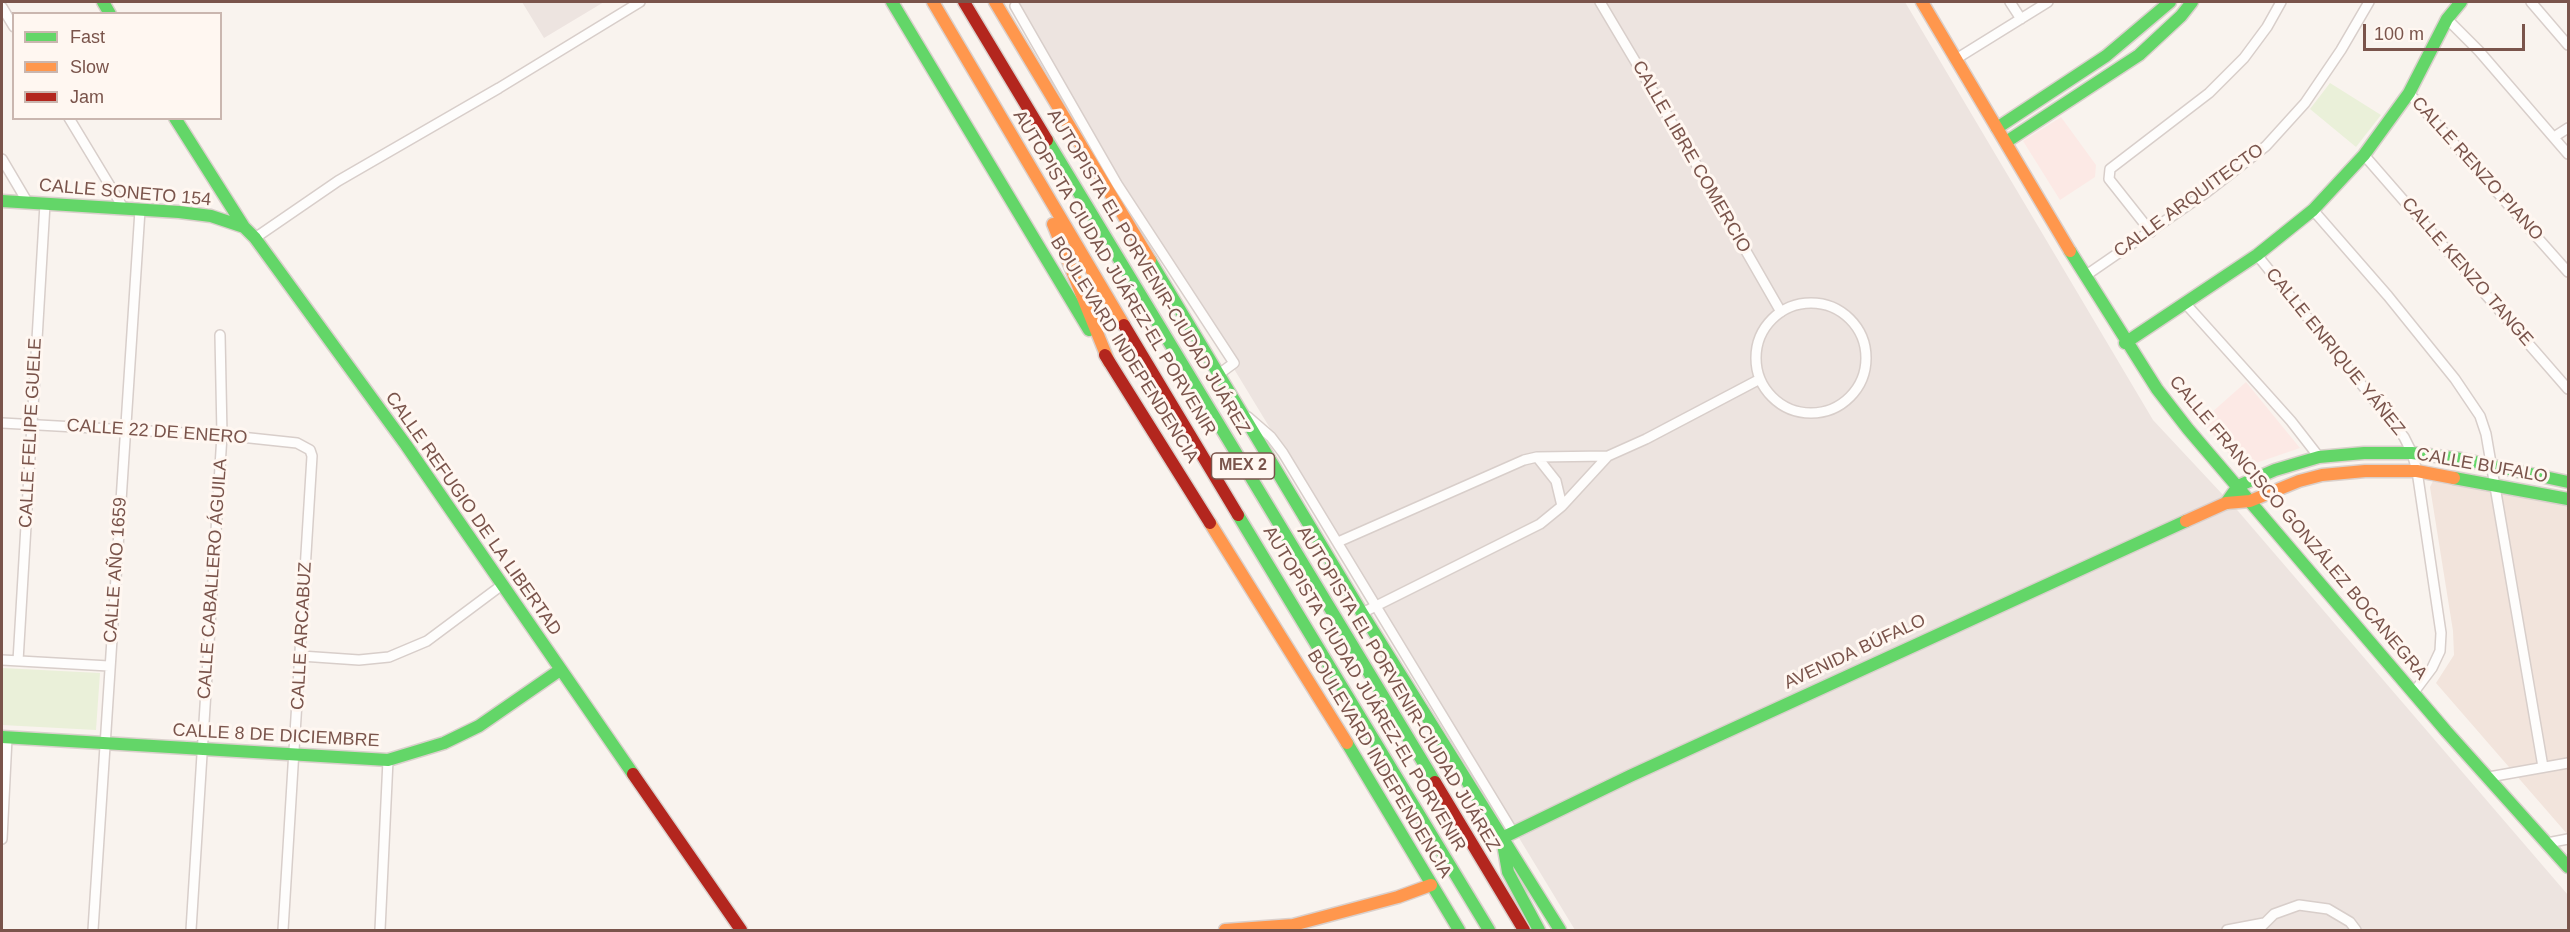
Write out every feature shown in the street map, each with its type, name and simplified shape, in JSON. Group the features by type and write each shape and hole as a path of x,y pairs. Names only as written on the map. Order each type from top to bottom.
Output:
{"main road":[{"name":"BOULEVARD INDEPENDENCIA","path":"892,2 1109,362 1365,773 1459,930"},
{"name":"AUTOPISTA CIUDAD JUÁREZ-EL PORVENIR","path":"933,2 1034,176 1489,930"},
{"name":"AUTOPISTA EL PORVENIR-CIUDAD JUÁREZ","path":"964,2 1524,930"},
{"path":"995,2 1095,156 1219,374 1362,613 1472,792 1507,835 1560,930"},
{"name":"CALLE FRANCISCO GONZÁLEZ BOCANEGRA","path":"1922,2 2125,343 2188,429 2446,731 2568,867"},
{"path":"1997,128 2106,56 2170,2 2181,16"},
{"path":"2006,142 2139,55 2181,16 2192,2"},
{"path":"2125,343 2257,255 2313,210 2364,155 2409,93 2447,19 2461,2"},
{"name":"CALLE REFUGIO DE LA LIBERTAD","path":"176,120 244,227 255,238 406,445 741,930"},
{"path":"1034,176 1109,362"},
{"name":"CALLE SONETO 154","path":"2,201 211,216 244,227"},
{"name":"CALLE BUFALO","path":"2238,486 2275,470 2319,456 2412,453 2492,466 2568,482"},
{"name":"CALLE BUFALO","path":"2250,501 2291,483 2322,475 2365,471 2417,471 2568,499"},
{"path":"2226,503 2238,486"},
{"name":"AVENIDA BÚFALO","path":"1507,835 1629,776 2226,503 2250,501"},
{"name":"CALLE 8 DE DICIEMBRE","path":"4,737 388,760 418,753 479,726 560,670"},
{"path":"1507,835 1509,872 1539,930"},
{"path":"1225,930 1293,925 1376,903 1431,885"}],"street":[{"path":"255,238 338,181 499,88 640,2"},
{"name":"CALLE LIBRE COMERCIO","path":"1600,2 1781,312"},
{"path":"2010,2 2021,19"},
{"path":"1956,59 2048,2"},
{"path":"2151,232 2109,179 2110,169 2209,93 2244,58 2267,27 2281,2"},
{"name":"CALLE ARQUITECTO","path":"2085,276 2207,192 2266,146 2305,103 2341,50 2369,2"},
{"path":"2531,2 2568,45"},
{"path":"1003,14 1018,4 1095,156 1234,363 1219,374"},
{"path":"2,7 12,24"},
{"path":"2447,19 2479,51 2568,154"},
{"name":"CALLE RENZO PIANO","path":"2409,93 2568,272"},
{"path":"70,120 124,209"},
{"path":"2553,137 2568,128"},
{"name":"CALLE KENZO TANGE","path":"2364,155 2568,389"},
{"path":"2,159 28,203"},
{"name":"CALLE FELIPE GUELE","path":"18,661 45,204"},
{"name":"CALLE AÑO 1659","path":"93,930 140,210"},
{"path":"2313,210 2388,296 2469,397 2487,434 2543,766"},
{"name":"CALLE ENRIQUE YÁÑEZ","path":"2257,255 2404,437 2412,453 2417,471 2442,633 2440,651 2432,668 2414,692"},
{"path":"1807,303 1826,305 1843,314 1857,327 1864,345 1863,375 1854,393 1847,400 1830,410 1819,413 1801,413 1784,406 1770,395 1760,379 1756,361 1758,342 1767,325 1781,312 1807,303"},
{"path":"2185,303 2291,421 2319,456"},
{"name":"CALLE CABALLERO ÁGUILA","path":"191,930 222,435 220,335"},
{"path":"1362,613 1525,532 1562,506 1608,456 1646,439 1760,379"},
{"path":"1242,412 1271,437 1283,453 1484,785 1507,835"},
{"name":"CALLE 22 DE ENERO","path":"2,423 222,435 297,443 310,450"},
{"name":"CALLE ARCABUZ","path":"283,930 301,656 312,456 310,450"},
{"path":"1338,542 1494,472 1537,457 1608,456"},
{"path":"1537,457 1556,481 1562,506"},
{"path":"1341,575 1353,568"},
{"path":"301,656 359,660 389,657 427,641 502,585"},
{"path":"2,660 109,666"},
{"path":"2,839 4,737"},
{"path":"380,930 388,760"},
{"path":"2489,777 2568,763"},
{"path":"1472,792 1484,785"},
{"path":"2547,843 2568,839"},
{"path":"2227,930 2261,927 2286,908 2313,905 2342,916 2356,930"}],"shaded area":[{"path":"522,2 604,2 544,38"},
{"path":"1011,2 1905,2 2153,420 2238,511 2568,895 2568,930 1575,930"},
{"path":"2061,117 2096,165 2095,177 2060,200 2023,141"},
{"path":"2246,382 2300,448 2256,463 2236,463 2202,421"},
{"path":"2433,481 2568,505 2568,835 2436,683 2454,655 2453,631 2430,487"}],"green space":[{"path":"2330,83 2381,115 2356,147 2310,109"},
{"path":"2,668 100,673 96,730 2,725"}],"traffic: fast":[{"path":"103,2 109,12"},
{"path":"892,2 1089,330"},
{"path":"1997,128 2106,56 2170,2"},
{"path":"2006,142 2139,55 2181,16 2192,2"},
{"path":"2125,343 2257,255 2313,210 2364,155 2409,93 2447,19 2461,2"},
{"path":"176,120 244,227 255,238 406,445 633,774"},
{"path":"1047,140 1435,782"},
{"path":"2,201 179,212 211,216 244,227"},
{"path":"2070,251 2157,389 2188,429 2446,731 2568,867"},
{"path":"1150,260 1362,613 1560,930"},
{"path":"2226,503 2238,486 2275,470 2319,457 2364,453 2412,453 2461,459 2568,482"},
{"path":"2454,478 2568,499"},
{"path":"1238,515 1489,930"},
{"path":"1502,838 1630,776 2186,521"},
{"path":"2,737 388,760 444,743 479,726 560,670"},
{"path":"1347,743 1459,930"},
{"path":"1502,838 1508,872 1539,930"}],"traffic: slow":[{"path":"933,2 1124,325"},
{"path":"995,2 1150,260"},
{"path":"1922,2 2070,251"},
{"path":"1053,224 1109,362"},
{"path":"2186,521 2226,503 2250,501 2299,481 2322,475 2365,471 2417,471 2454,478"},
{"path":"1210,523 1347,743"},
{"path":"1225,930 1293,925 1398,897 1431,885"}],"traffic: jam":[{"path":"964,2 1047,140"},
{"path":"1124,325 1238,515"},
{"path":"1105,355 1210,523"},
{"path":"633,774 741,930"},
{"path":"1435,782 1524,930"}]}
